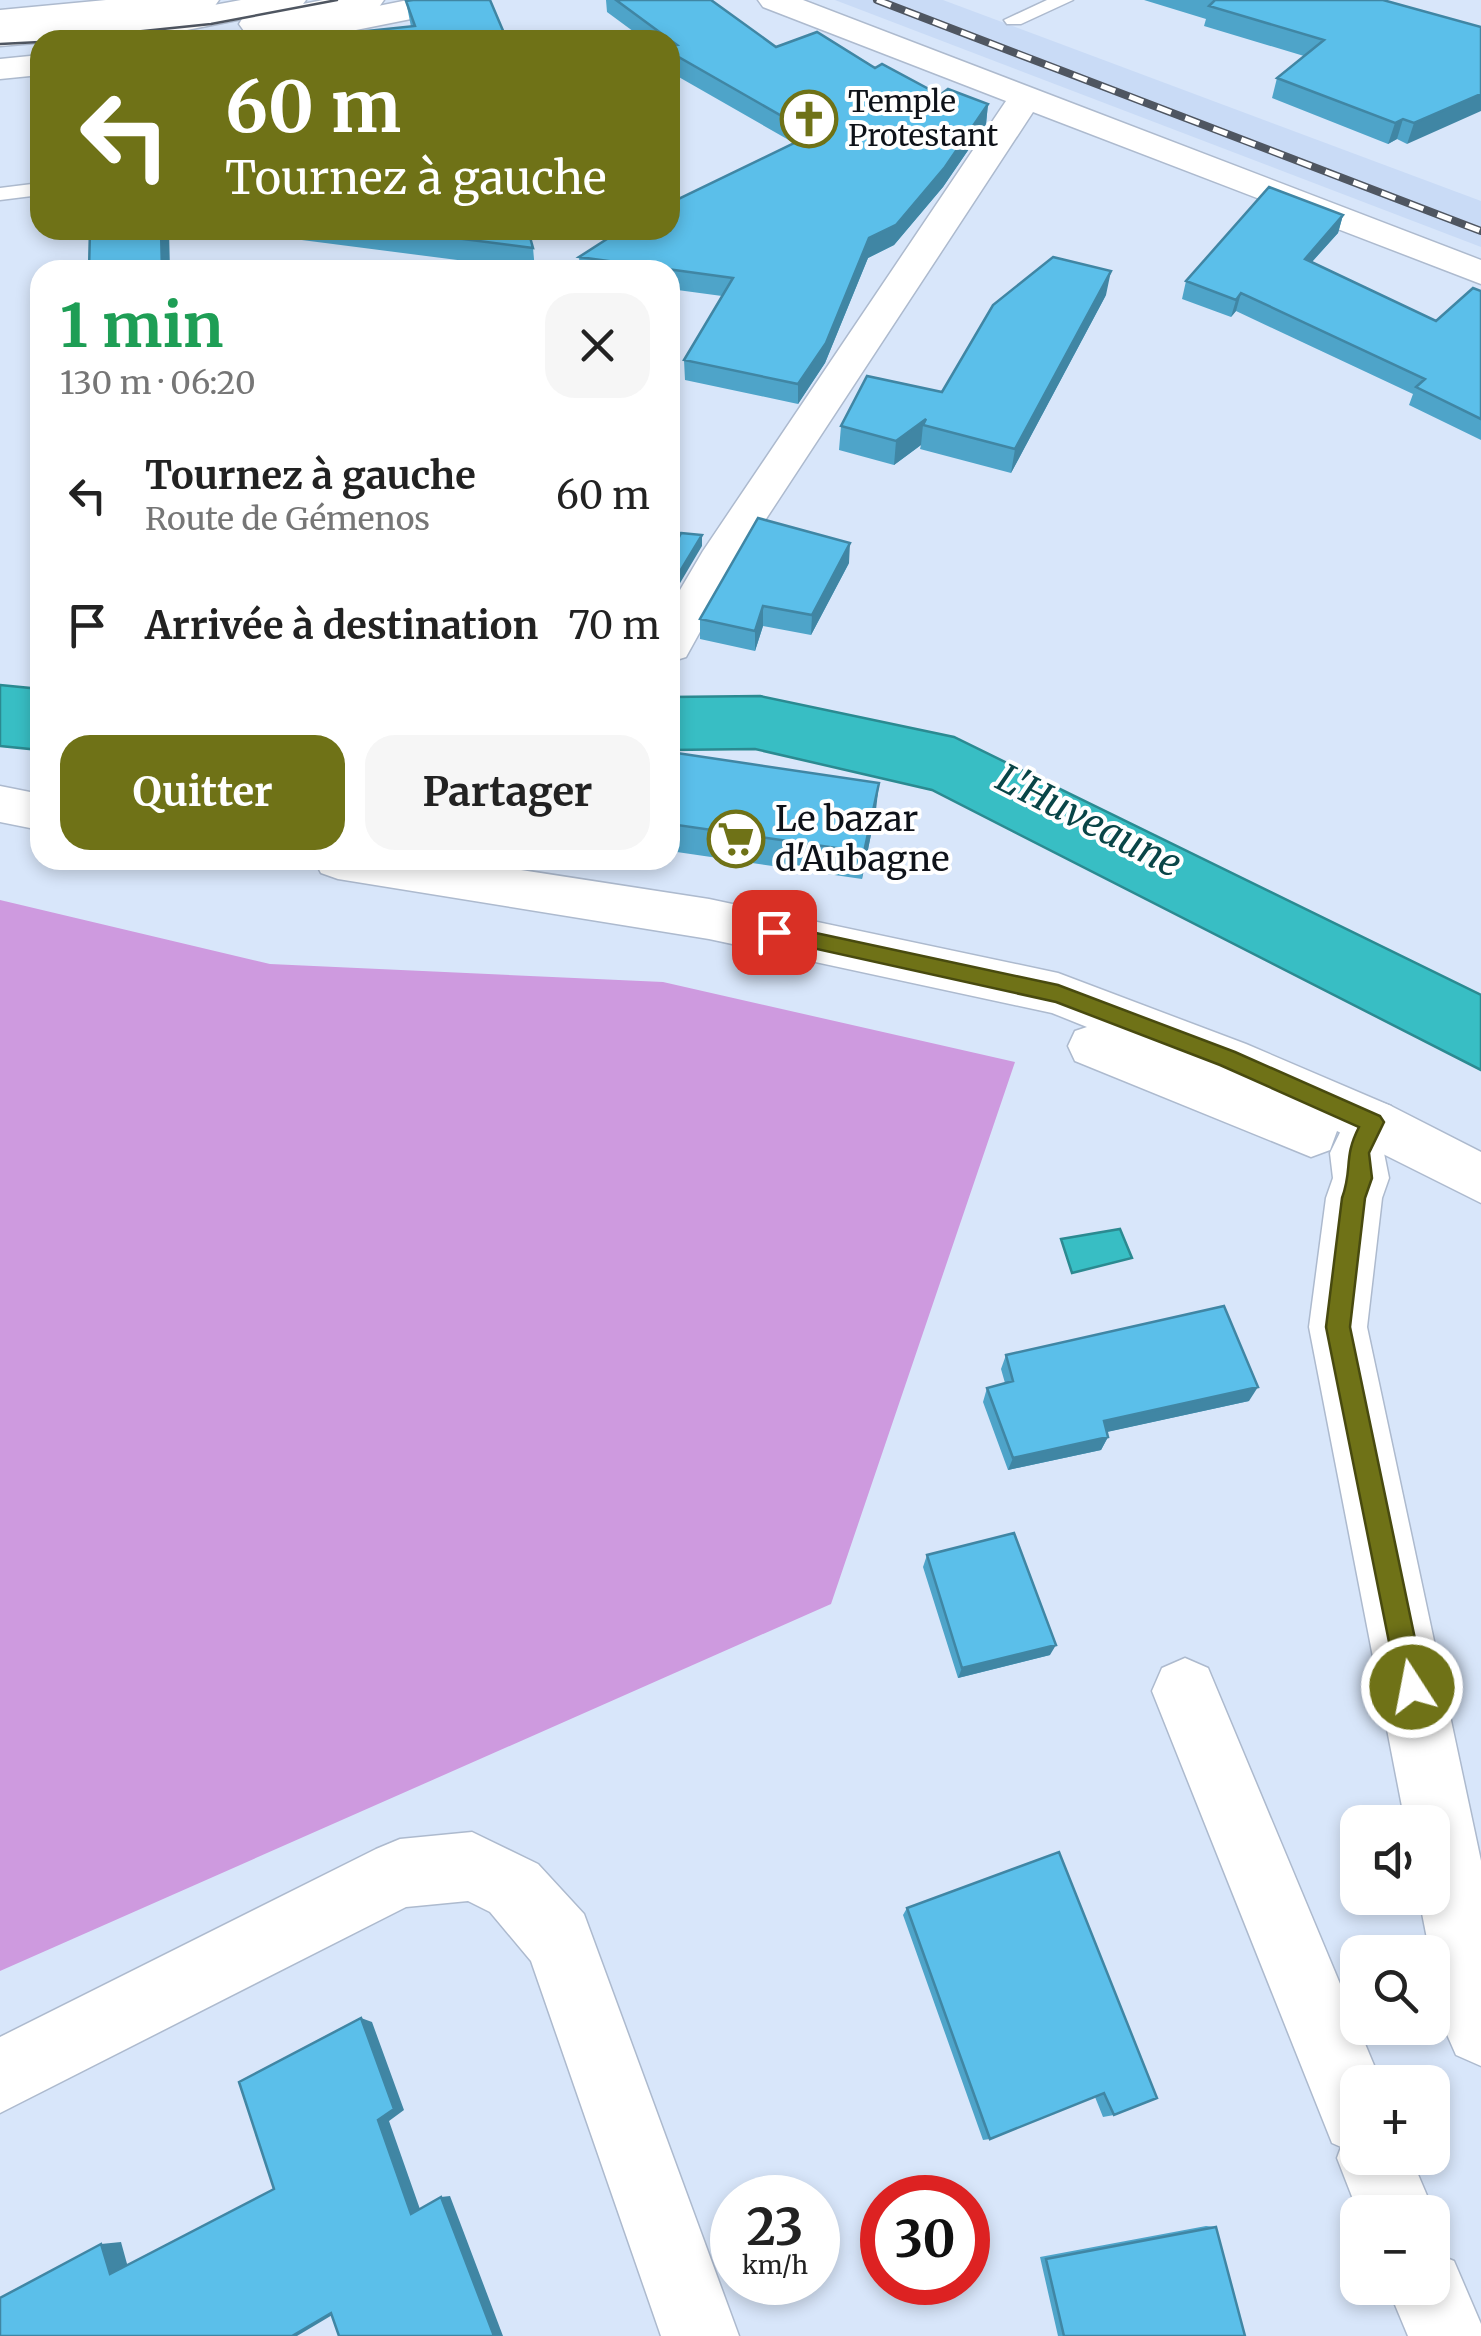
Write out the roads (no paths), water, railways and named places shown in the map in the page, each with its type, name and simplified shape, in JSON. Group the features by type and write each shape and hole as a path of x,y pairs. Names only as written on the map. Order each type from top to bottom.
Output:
{"street":[{"path":"70,30 186,20 290,0"},
{"path":"206,30 279,20 368,0"},
{"path":"308,30 456,0"},
{"path":"774,0 1481,273"},
{"path":"0,20 188,1"},
{"path":"0,36 30,33"},
{"path":"0,50 30,48"},
{"path":"0,68 30,66"},
{"path":"680,628 724,550 1027,96"},
{"path":"0,804 30,810"},
{"path":"401,870 709,919 840,946 1481,1178"},
{"path":"1365,1138 1481,1216"},
{"path":"1365,1138 1338,1327 1481,2030"},
{"path":"1185,1691 1340,2072"},
{"path":"0,2076 400,1873 472,1866 514,1888 559,1939 700,2336"},
{"path":"1434,2305 1446,2336"}],"lane":[{"path":"1014,20 1064,0"},
{"path":"0,194 30,190"}],"water":[{"path":"0,685 30,688 30,749 0,746"},
{"name":"L'Huveaune","path":"760,696 954,737 1481,995 1481,1070 932,790 755,749 680,750 680,697"},
{"path":"1120,1229 1132,1258 1072,1273 1061,1239"}],"tram line":[{"path":"153,30 211,24 337,0"},
{"path":"0,44 30,42"}],"railway":[{"path":"877,0 1481,231"}],"place":[{"name":"Temple Protestant","path":"809,119"},
{"name":"Le bazar d'Aubagne","path":"736,839"}]}
